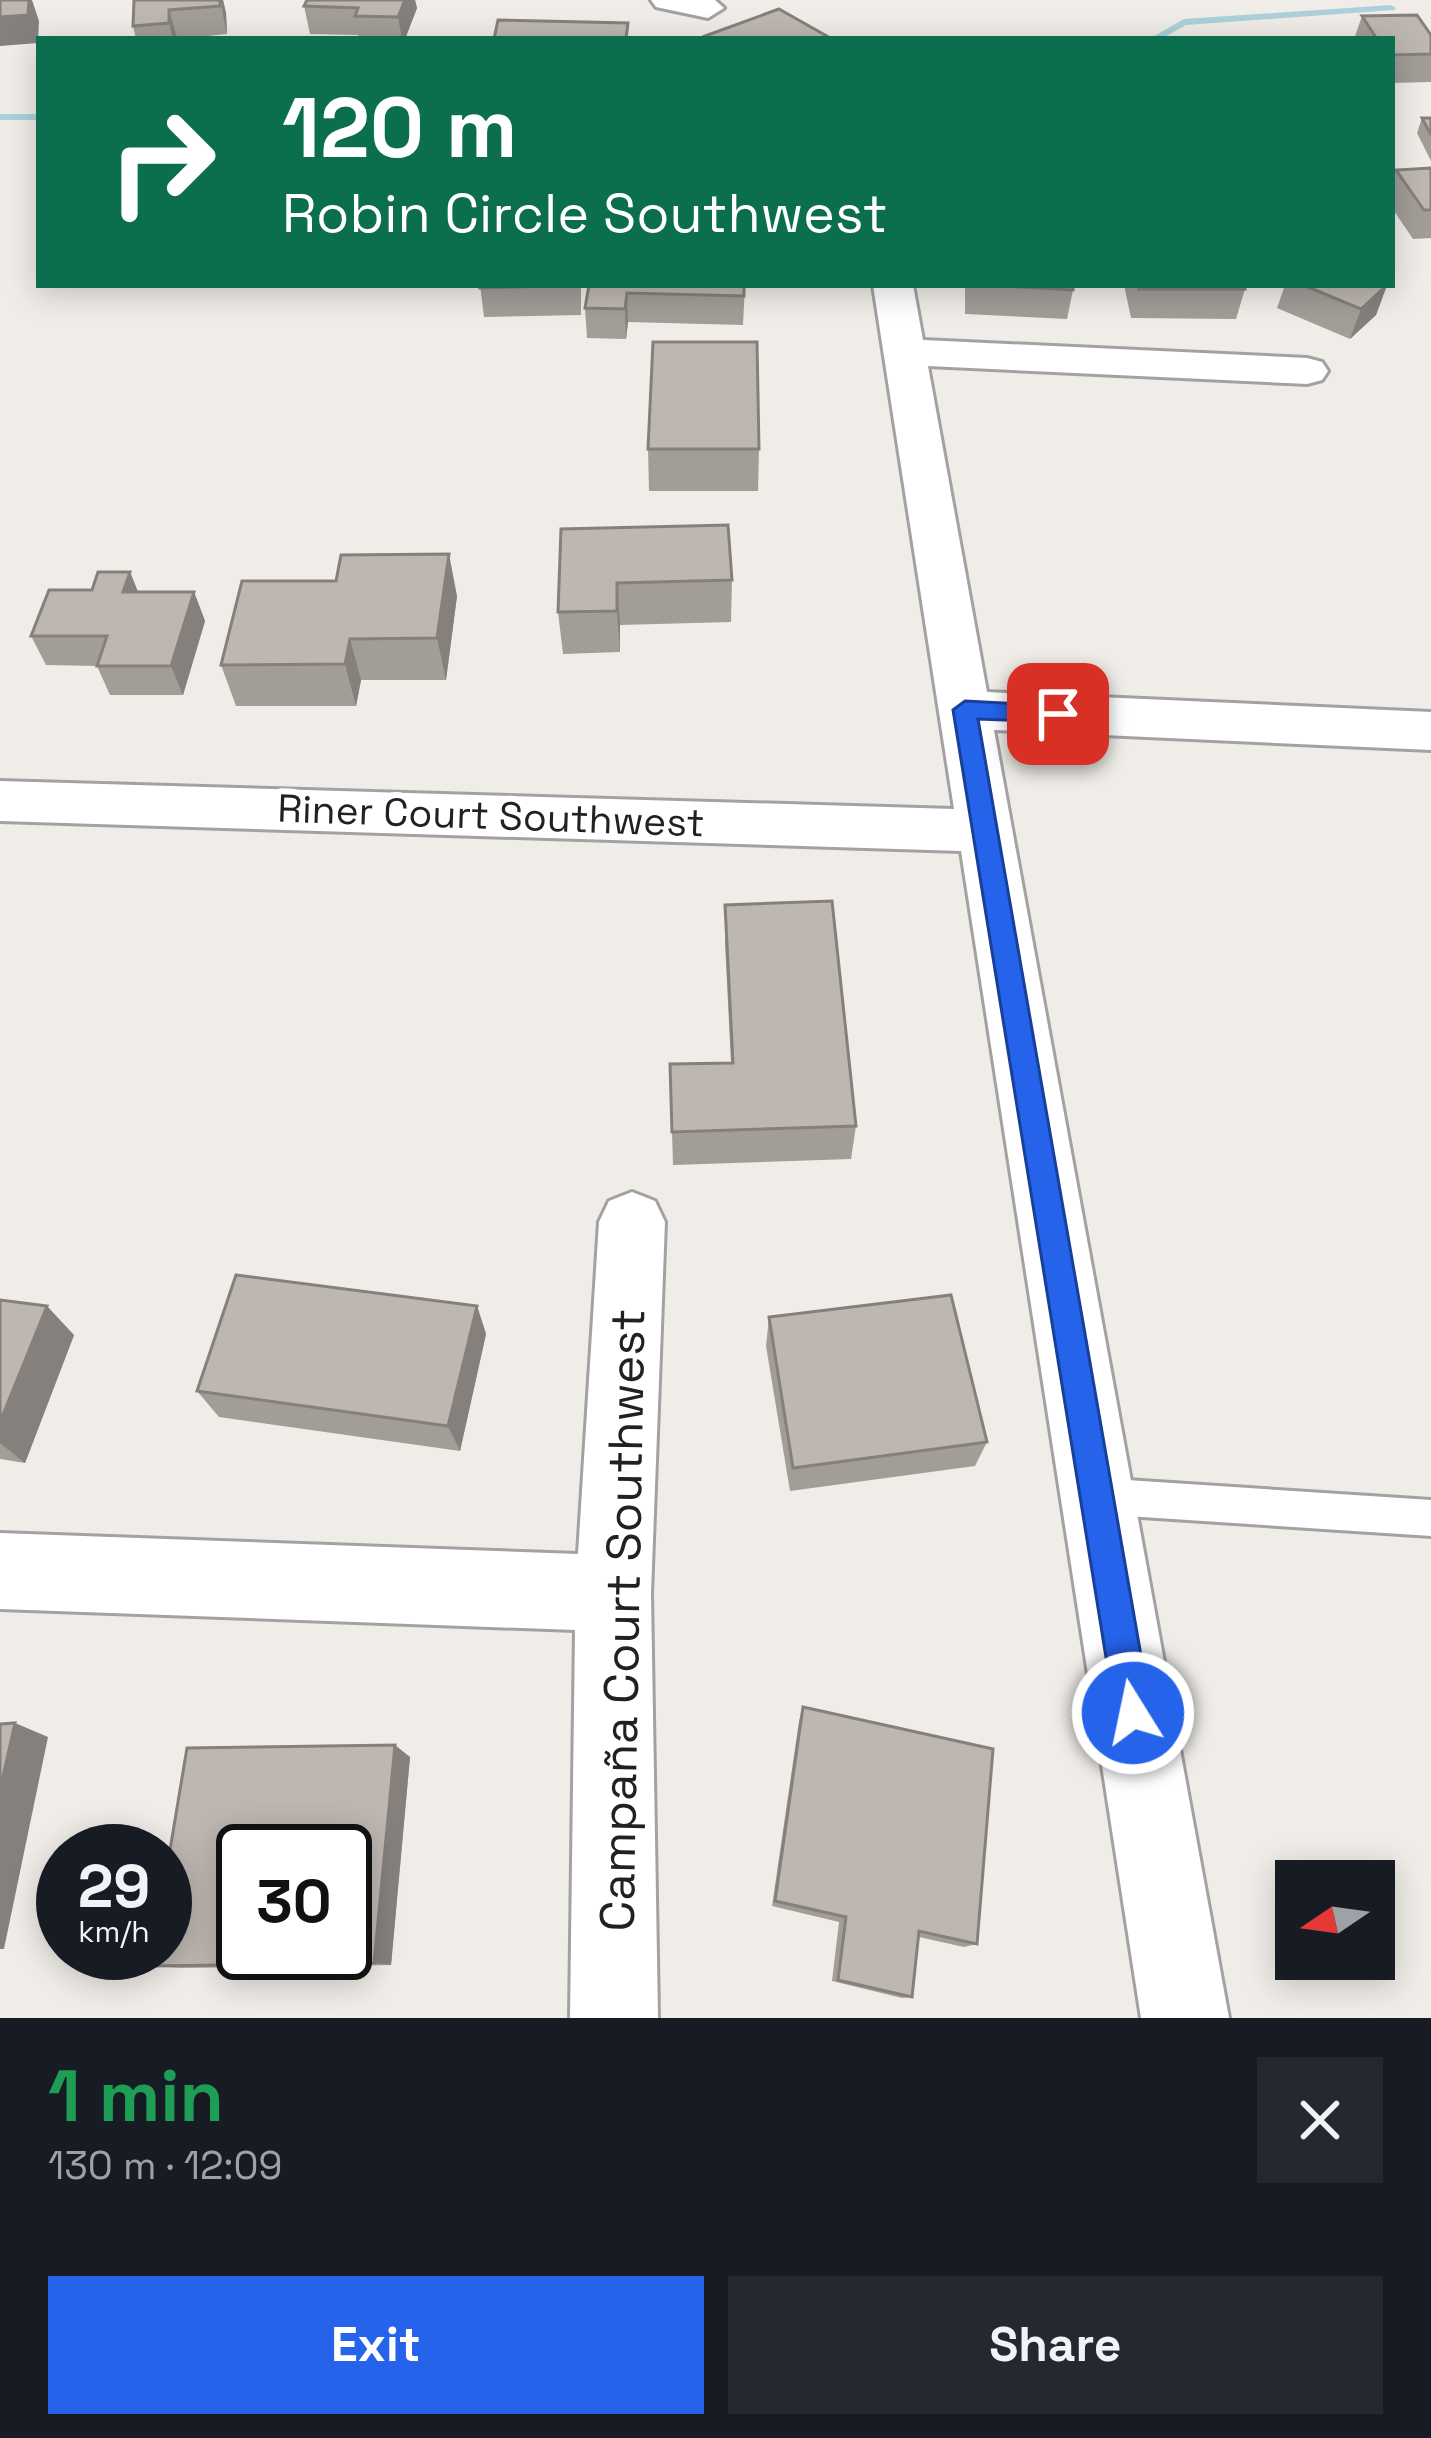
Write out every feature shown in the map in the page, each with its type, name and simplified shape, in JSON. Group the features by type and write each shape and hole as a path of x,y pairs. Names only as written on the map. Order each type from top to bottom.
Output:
{"street":[{"path":"668,0 708,8"},
{"path":"894,288 981,831 1185,2018"},
{"path":"905,352 1307,371"},
{"path":"965,710 1431,731"},
{"name":"Riner Court Southwest","path":"0,801 981,831"},
{"name":"Campaña Court Southwest","path":"614,2018 613,1593 632,1222"},
{"path":"0,1570 613,1593"}],"lane":[{"path":"1096,1496 1431,1518"}],"building":[{"path":"0,0 29,0 28,15 0,17"},
{"path":"134,0 220,0 220,6 169,10 169,23 133,26"},
{"path":"307,0 405,0 398,17 355,16 358,8 304,6"},
{"path":"779,9 827,36 705,36"},
{"path":"1417,15 1431,35 1431,54 1395,55 1395,36 1375,36 1362,16"},
{"path":"498,20 628,23 626,36 495,36"},
{"path":"1431,168 1431,210 1424,210 1396,170"},
{"path":"588,288 744,288 744,296 627,293 625,309 585,308"},
{"path":"1139,288 1245,289 1139,289"},
{"path":"1310,288 1384,288 1361,309"},
{"path":"653,342 757,342 759,449 648,449"},
{"path":"728,525 732,580 617,583 617,611 558,612 561,529"},
{"path":"449,554 437,638 350,639 345,664 221,665 242,581 336,581 341,555"},
{"path":"98,572 130,572 123,592 194,592 171,666 97,666 107,636 31,636 49,590 92,590"},
{"path":"832,901 856,1126 672,1132 670,1064 733,1063 725,905"},
{"path":"236,1275 477,1306 448,1426 197,1391"},
{"path":"951,1295 987,1442 793,1468 769,1317"},
{"path":"0,1300 47,1306 0,1422"},
{"path":"803,1707 993,1749 977,1944 919,1931 912,1997 838,1980 846,1917 775,1901"},
{"path":"15,1723 0,1790 0,1724"},
{"path":"395,1745 374,1963 372,1824 216,1824 216,1965 192,1965 192,1824 174,1824 187,1748"}],"waterway":[{"path":"1159,36 1184,22 1391,8"},
{"path":"0,117 36,117"}],"route":[{"path":"1058,714 965,710 981,831 1133,1713"}]}
